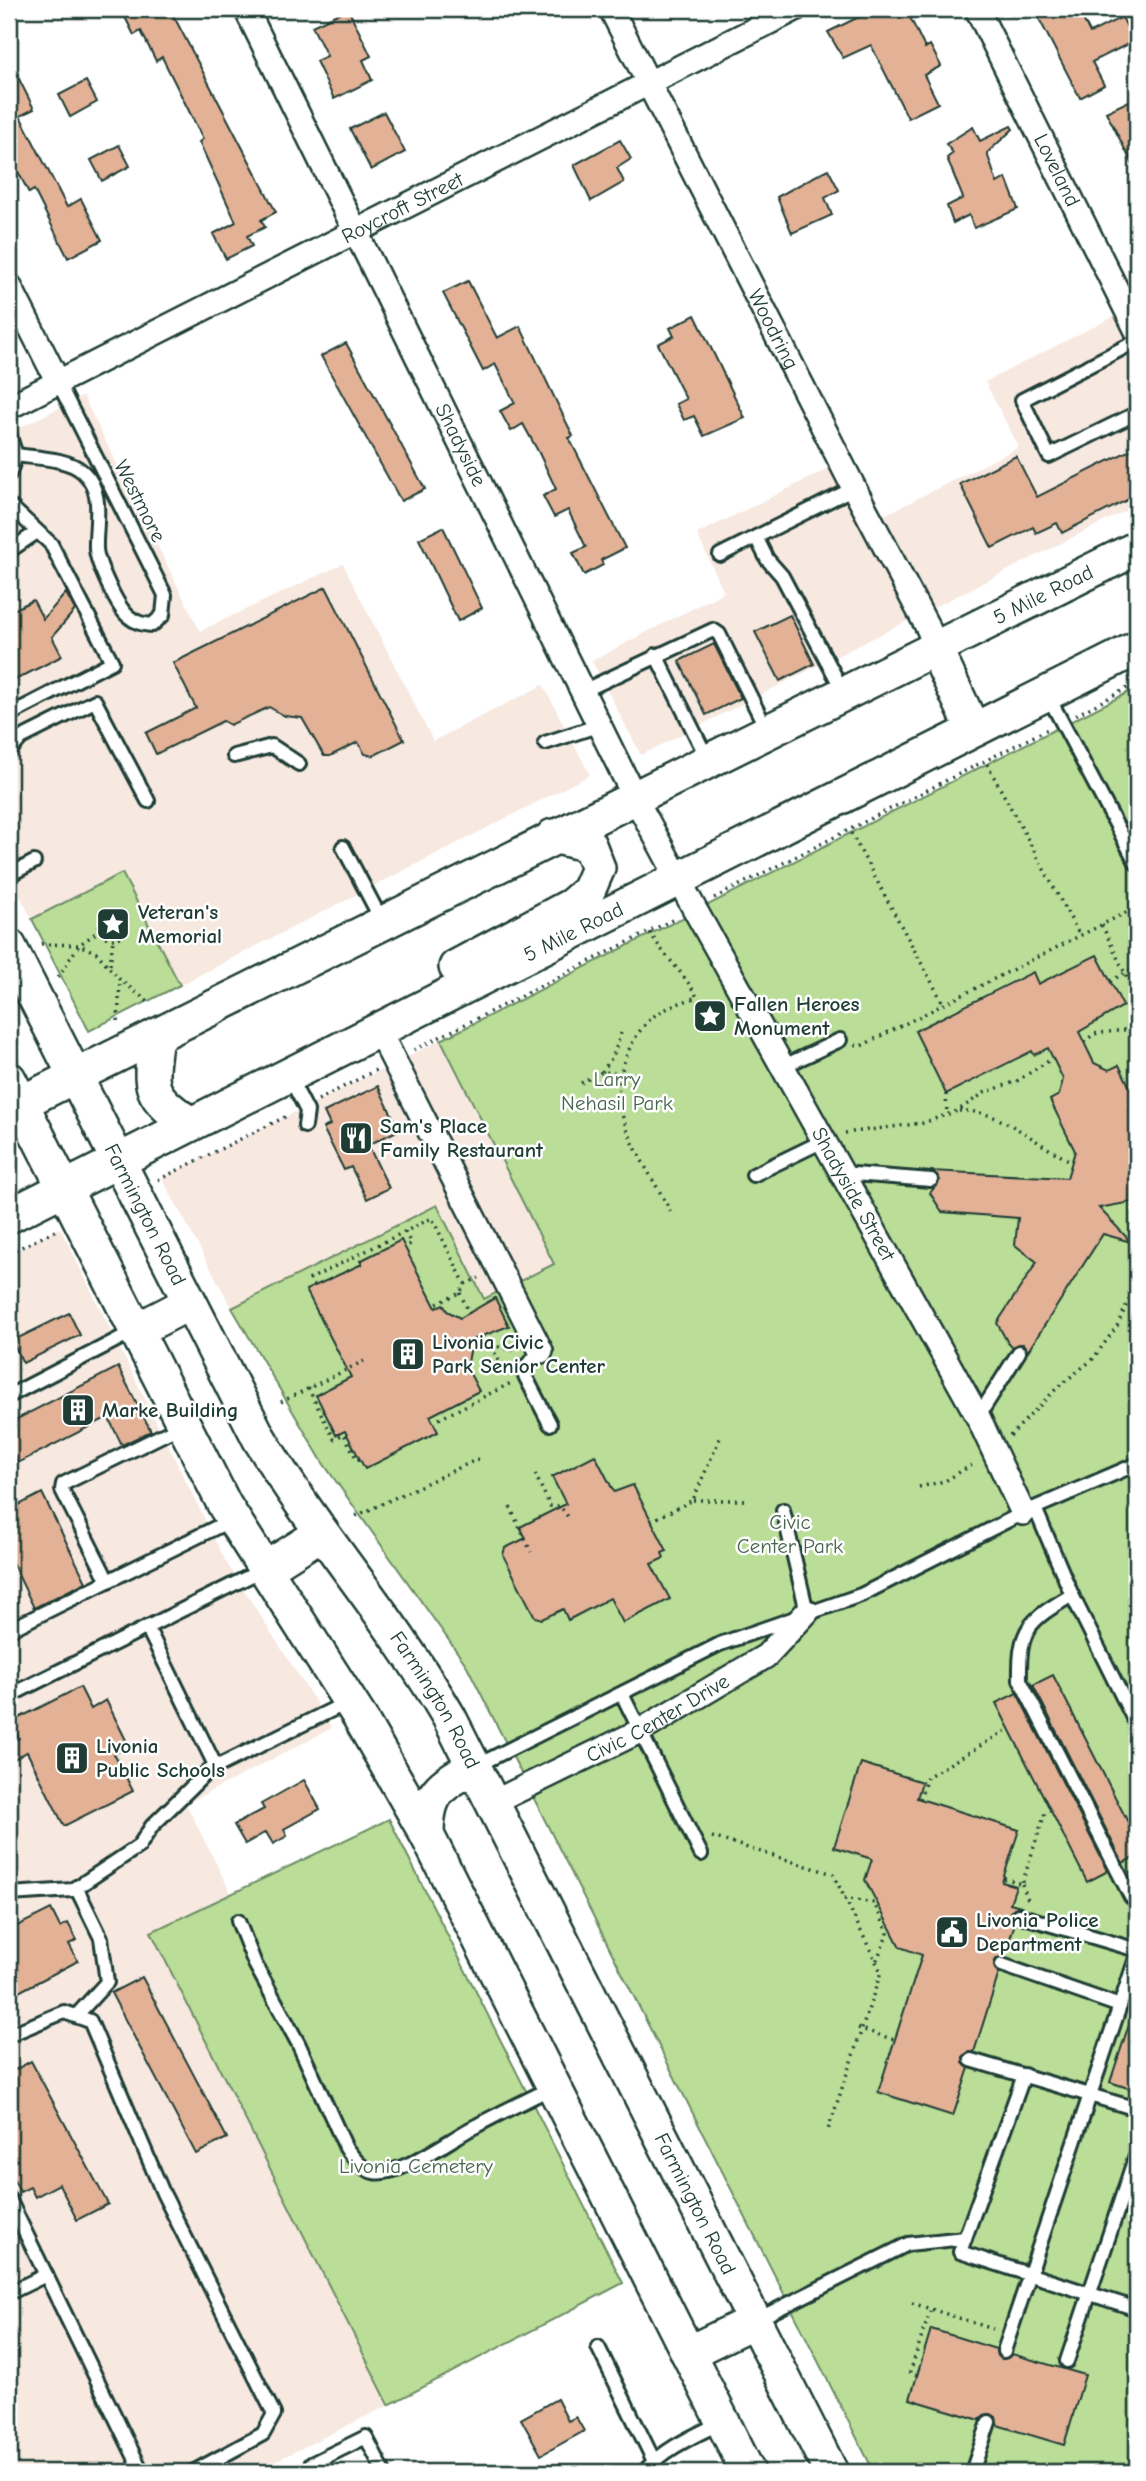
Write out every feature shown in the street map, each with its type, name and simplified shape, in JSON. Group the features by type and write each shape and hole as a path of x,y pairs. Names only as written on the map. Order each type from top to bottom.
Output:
{"main road":[{"name":"5 Mile Road","path":"13,1097 76,1076 153,1020 382,922 1137,548"},
{"path":"936,648 973,729"},
{"name":"5 Mile Road","path":"9,1216 1137,648"},
{"path":"386,1027 425,984 572,905 588,891 598,868 589,845 553,836"},
{"name":"Farmington Road","path":"17,946 132,1192 259,1438 322,1533 423,1672 474,1767 831,2472"},
{"path":"153,1020 150,1077 161,1105 191,1124"},
{"path":"13,1097 65,1188 233,1519 350,1701 427,1835 748,2472"},
{"path":"136,1330 189,1303"},
{"path":"265,1569 322,1533"},
{"path":"427,1835 427,1810 437,1790 474,1767"},
{"path":"688,2353 754,2321"}],"street":[{"name":"Shadyside","path":"246,9 634,796 678,879"},
{"name":"Woodring","path":"611,9 936,648"},
{"name":"Roycroft Street","path":"9,407 355,229 795,9"},
{"name":"Loveland","path":"977,9 1137,331"},
{"path":"9,285 58,382"},
{"name":"Shadyside Street","path":"678,879 1029,1511"},
{"path":"386,1027 393,1061 541,1351"},
{"name":"Civic Center Drive","path":"492,1803 640,1731 766,1657 807,1612"}],"lane":[{"path":"1137,341 1022,400 1049,456 1137,412"},
{"name":"Westmore","path":"16,455 74,465 85,474 99,508 96,552 102,570 125,614 139,624 152,625 163,615 165,595 58,382"},
{"path":"9,434 16,455 9,475"},
{"path":"720,555 854,488"},
{"path":"9,505 51,544 112,662 9,715"},
{"path":"9,551 37,531"},
{"path":"756,537 767,559 782,576 845,694"},
{"path":"583,691 713,630 719,634 767,731"},
{"path":"656,655 708,760"},
{"path":"1047,693 1137,864"},
{"path":"9,752 21,738 95,701 148,802"},
{"path":"545,743 600,725"},
{"path":"234,755 272,746 299,764"},
{"path":"343,847 382,922"},
{"path":"9,875 34,862"},
{"path":"782,1067 840,1041"},
{"path":"289,1076 307,1111 305,1126"},
{"path":"753,1175 823,1141"},
{"path":"841,1173 931,1180"},
{"path":"9,1396 136,1330"},
{"path":"541,1351 522,1370 550,1424"},
{"path":"978,1416 1019,1352"},
{"path":"108,1581 62,1490 63,1484 184,1424"},
{"name":"Civic Center Drive","path":"474,1767 720,1644 861,1595 1029,1511 1137,1464"},
{"path":"783,1510 807,1612"},
{"path":"1029,1511 1137,1726"},
{"path":"9,1630 233,1519"},
{"path":"9,1696 265,1569"},
{"path":"1072,1595 1037,1616 1019,1645 1020,1680 1131,1898 1137,1900"},
{"path":"147,1627 216,1767"},
{"path":"622,1694 701,1854"},
{"path":"9,1894 76,1887 139,1846 152,1826 208,1771 350,1701"},
{"path":"76,1887 101,1938 107,1982 76,2016"},
{"path":"1004,2351 1137,1953 1018,1915"},
{"path":"238,1921 255,1964 298,2043 346,2148 357,2162 374,2172 392,2169 419,2159 474,2127 553,2087"},
{"path":"1002,1965 1120,2006"},
{"path":"9,2035 64,2012 90,2021 163,2193 274,2414 263,2434 193,2472"},
{"path":"971,2060 1137,2109"},
{"path":"1024,2075 960,2252 1137,2309"},
{"path":"1067,2361 1134,2171 1137,2152"},
{"path":"9,2199 142,2472"},
{"path":"754,2321 908,2244 965,2238"},
{"path":"9,2293 46,2275"},
{"path":"598,2347 654,2461"},
{"path":"644,2472 654,2461 684,2441 723,2422"},
{"path":"972,2472 989,2423"},
{"path":"315,2472 311,2465 366,2437 384,2472"}],"path":[{"path":"132,1192 650,932 1137,682"},
{"path":"986,764 1080,936"},
{"path":"851,833 944,1004"},
{"path":"840,1041 861,1046 1137,907"},
{"path":"58,977 79,945 100,930 103,915 112,911 122,915 126,930 113,939 110,965"},
{"path":"1102,925 1137,999"},
{"path":"100,930 113,939"},
{"path":"650,932 660,951 688,980 697,997 654,1016 636,1037 621,1073 620,1104 627,1128 672,1214"},
{"path":"17,946 79,945 97,953 110,965 153,1020"},
{"path":"1110,981 1137,967"},
{"path":"118,1021 120,980"},
{"path":"1083,1042 1094,1034 1137,1028"},
{"path":"581,1083 602,1072 613,1056 621,1033"},
{"path":"957,1111 984,1093 1017,1081 1053,1058"},
{"path":"602,1072 621,1073"},
{"path":"946,1094 947,1114"},
{"path":"823,1141 874,1128 923,1123 957,1111 971,1111 992,1116 1071,1161"},
{"path":"314,1286 310,1279 432,1218 466,1284"},
{"path":"9,1253 80,1220"},
{"path":"405,1232 411,1244 405,1247"},
{"path":"435,1305 460,1293 466,1284 481,1277"},
{"path":"460,1293 470,1314"},
{"path":"1003,1443 1057,1388 1093,1359 1117,1326 1132,1293"},
{"path":"485,1334 516,1393"},
{"path":"491,1345 519,1352 500,1361"},
{"path":"281,1402 364,1360"},
{"path":"439,1419 511,1383"},
{"path":"308,1388 334,1439 344,1434 357,1460 360,1459"},
{"path":"475,1393 478,1399"},
{"path":"693,1500 720,1438"},
{"path":"356,1516 480,1458"},
{"path":"919,1487 945,1481 980,1460"},
{"path":"535,1474 550,1506 560,1506 568,1517"},
{"path":"651,1521 693,1500 747,1500"},
{"path":"510,1507 531,1552"},
{"path":"920,1799 927,1777 1009,1729"},
{"path":"1004,1878 1022,1884 1045,1813 1051,1811"},
{"path":"712,1837 833,1874 881,1972 860,2028 827,2133"},
{"path":"844,1898 874,1903 882,1917 888,1933 876,1962"},
{"path":"860,2028 895,2040"},
{"path":"912,2303 996,2330"},
{"path":"917,2375 910,2372 931,2309"}],"shaded area":[{"path":"1137,305 1137,505 641,755 592,661 724,592 697,534 850,458 881,517 1019,447 985,382"},
{"path":"83,396 200,631 343,564 433,741 543,685 590,775 180,985 122,873 32,919 9,875 9,433"},
{"path":"441,1040 554,1264 484,1299 437,1205 232,1308 162,1178"},
{"name":"Livonia Public Schools","path":"60,1228 226,1562 332,1728 186,1804 231,1893 152,1933 389,2405 253,2472 9,2472 9,1254"}],"green space":[{"name":"Civic Center Park","path":"1137,688 1137,2472 874,2472 467,1666 323,1463 232,1308 437,1205 484,1299 554,1264 441,1040"},
{"path":"122,873 180,985 89,1031 32,919"},
{"name":"Livonia Cemetery","path":"389,1819 623,2283 389,2405 151,1932"}],"building":[{"path":"121,9 170,9 276,212 261,220 265,227 247,236 252,246 226,259 213,234 236,222 199,142 203,139 162,57 156,61 141,31 134,35"},
{"path":"348,9 371,56 363,60 372,80 334,99 316,61 327,56 312,26"},
{"path":"875,9 906,9 925,48 930,45 941,66 924,75 938,103 908,118 871,45 843,58 828,32"},
{"path":"1034,9 1078,9 1090,33 1122,17 1134,41 1092,62 1104,85 1080,98"},
{"path":"9,59 34,109 20,116 67,207 81,199 102,240 68,258 34,190 29,193 9,154"},
{"path":"86,81 97,102 70,117 59,95"},
{"path":"1131,100 1137,112 1137,173 1106,112"},
{"path":"384,112 405,152 371,170 350,129"},
{"path":"1011,126 1013,129 987,153 997,183 1006,178 1018,209 974,228 969,215 953,223 947,206 963,198 947,158 953,153 946,144 973,127 980,141"},
{"path":"620,140 631,159 617,168 624,182 591,201 574,165"},
{"path":"119,145 130,166 102,181 91,160"},
{"path":"828,169 839,190 825,198 832,215 792,233 777,197"},
{"path":"468,281 497,338 520,326 573,436 569,438 625,548 601,560 603,565 584,575 573,553 586,547 568,510 554,517 543,496 556,489 539,453 523,424 511,431 500,411 515,403 495,364 483,371 443,293"},
{"path":"695,315 745,418 704,436 694,416 684,420 676,404 686,399 658,344 674,336 670,328"},
{"path":"346,343 425,489 401,501 321,356"},
{"path":"1132,449 1137,459 1137,495 1062,533 1057,523 1036,533 1033,527 992,548 960,484 1016,456 1037,497"},
{"path":"443,527 482,608 458,621 419,539"},
{"path":"326,587 404,740 373,756 365,754 358,742 330,756 324,756 302,718 285,716 269,707 230,725 223,721 156,754 146,733 196,708 173,663"},
{"path":"66,593 75,610 52,637 62,656 9,683 9,612 33,600 43,619"},
{"path":"790,615 814,664 780,681 755,632"},
{"path":"714,644 741,698 706,715 679,661"},
{"path":"1097,955 1123,1006 1079,1032 1094,1063 1109,1070 1119,1065 1137,1102 1137,1201 1099,1208 1131,1242 1103,1234 1028,1351 1023,1344 1012,1347 997,1323 1037,1262 1015,1245 1018,1218 942,1212 930,1193 940,1180 932,1171 1067,1178 1075,1151 1050,1100 1059,1095 1063,1079 1048,1048 1034,1055 1032,1051 946,1094 915,1031 1033,972 1038,984"},
{"name":"Sam's Place Family Restaurant","path":"378,1086 399,1130 368,1145 389,1188 367,1199 351,1167 344,1170 323,1128 330,1125 324,1112"},
{"name":"Livonia Civic Park Senior Center","path":"401,1240 436,1308 443,1304 447,1311 460,1318 495,1298 509,1326 472,1340 467,1368 479,1391 430,1416 438,1432 365,1469 345,1431 336,1435 316,1395 351,1377 306,1290 362,1264 360,1261"},
{"path":"69,1313 80,1335 23,1363 12,1341"},
{"name":"Marke Building","path":"118,1367 151,1431 122,1445 108,1417 18,1463 9,1445 9,1423"},
{"path":"595,1455 614,1492 633,1485 667,1551 662,1553 664,1558 651,1564 670,1599 623,1623 610,1598 568,1620 563,1609 542,1619 535,1617 503,1555 505,1548 526,1538 520,1527 566,1504 552,1477"},
{"path":"42,1493 86,1582 34,1608 9,1556 9,1510"},
{"path":"1053,1675 1137,1840 1137,1856 1123,1863 1033,1685"},
{"name":"Livonia Public Schools","path":"80,1687 91,1709 106,1700 129,1746 114,1754 133,1791 64,1826 27,1752 9,1762 9,1743 19,1738 11,1722"},
{"path":"1017,1693 1108,1871 1087,1882 996,1703"},
{"name":"Livonia Police Department","path":"861,1763 922,1782 917,1798 1019,1830 1002,1882 1016,1886 1010,1903 1021,1906 1010,1912 1010,1918 1015,1923 1004,1957 997,1958 994,1963 999,1973 974,2052 963,2057 963,2063 969,2068 953,2116 878,2092 922,1955 900,1947 865,1880 872,1859 834,1847"},
{"path":"304,1780 320,1809 284,1829 287,1836 273,1844 266,1832 245,1844 234,1825 264,1809 261,1804"},
{"path":"51,1909 60,1927 68,1923 77,1940 69,1944 78,1961 9,1997 9,1930"},
{"path":"142,1977 227,2138 196,2154 111,1993"},
{"path":"1134,2009 1137,2010 1137,2091 1110,2082"},
{"path":"31,2061 108,2204 77,2220 59,2184 35,2197 30,2187 20,2192 9,2171 9,2073"},
{"path":"931,2329 996,2349 997,2356 1002,2359 1012,2354 1085,2375 1064,2445 997,2425 996,2417 991,2414 984,2415 980,2420 910,2399"},
{"path":"557,2399 568,2421 576,2417 584,2431 541,2455 521,2419"}],"place":[{"name":"Veteran's Memorial","path":"113,924"},
{"name":"Fallen Heroes Monument","path":"710,1016"},
{"name":"Sam's Place Family Restaurant","path":"356,1138"},
{"name":"Livonia Civic Park Senior Center","path":"408,1354"},
{"name":"Marke Building","path":"78,1410"},
{"name":"Livonia Public Schools","path":"72,1758"},
{"name":"Livonia Police Department","path":"952,1932"}],"park label":[{"name":"Larry Nehasil Park","path":"617,1091"}]}
